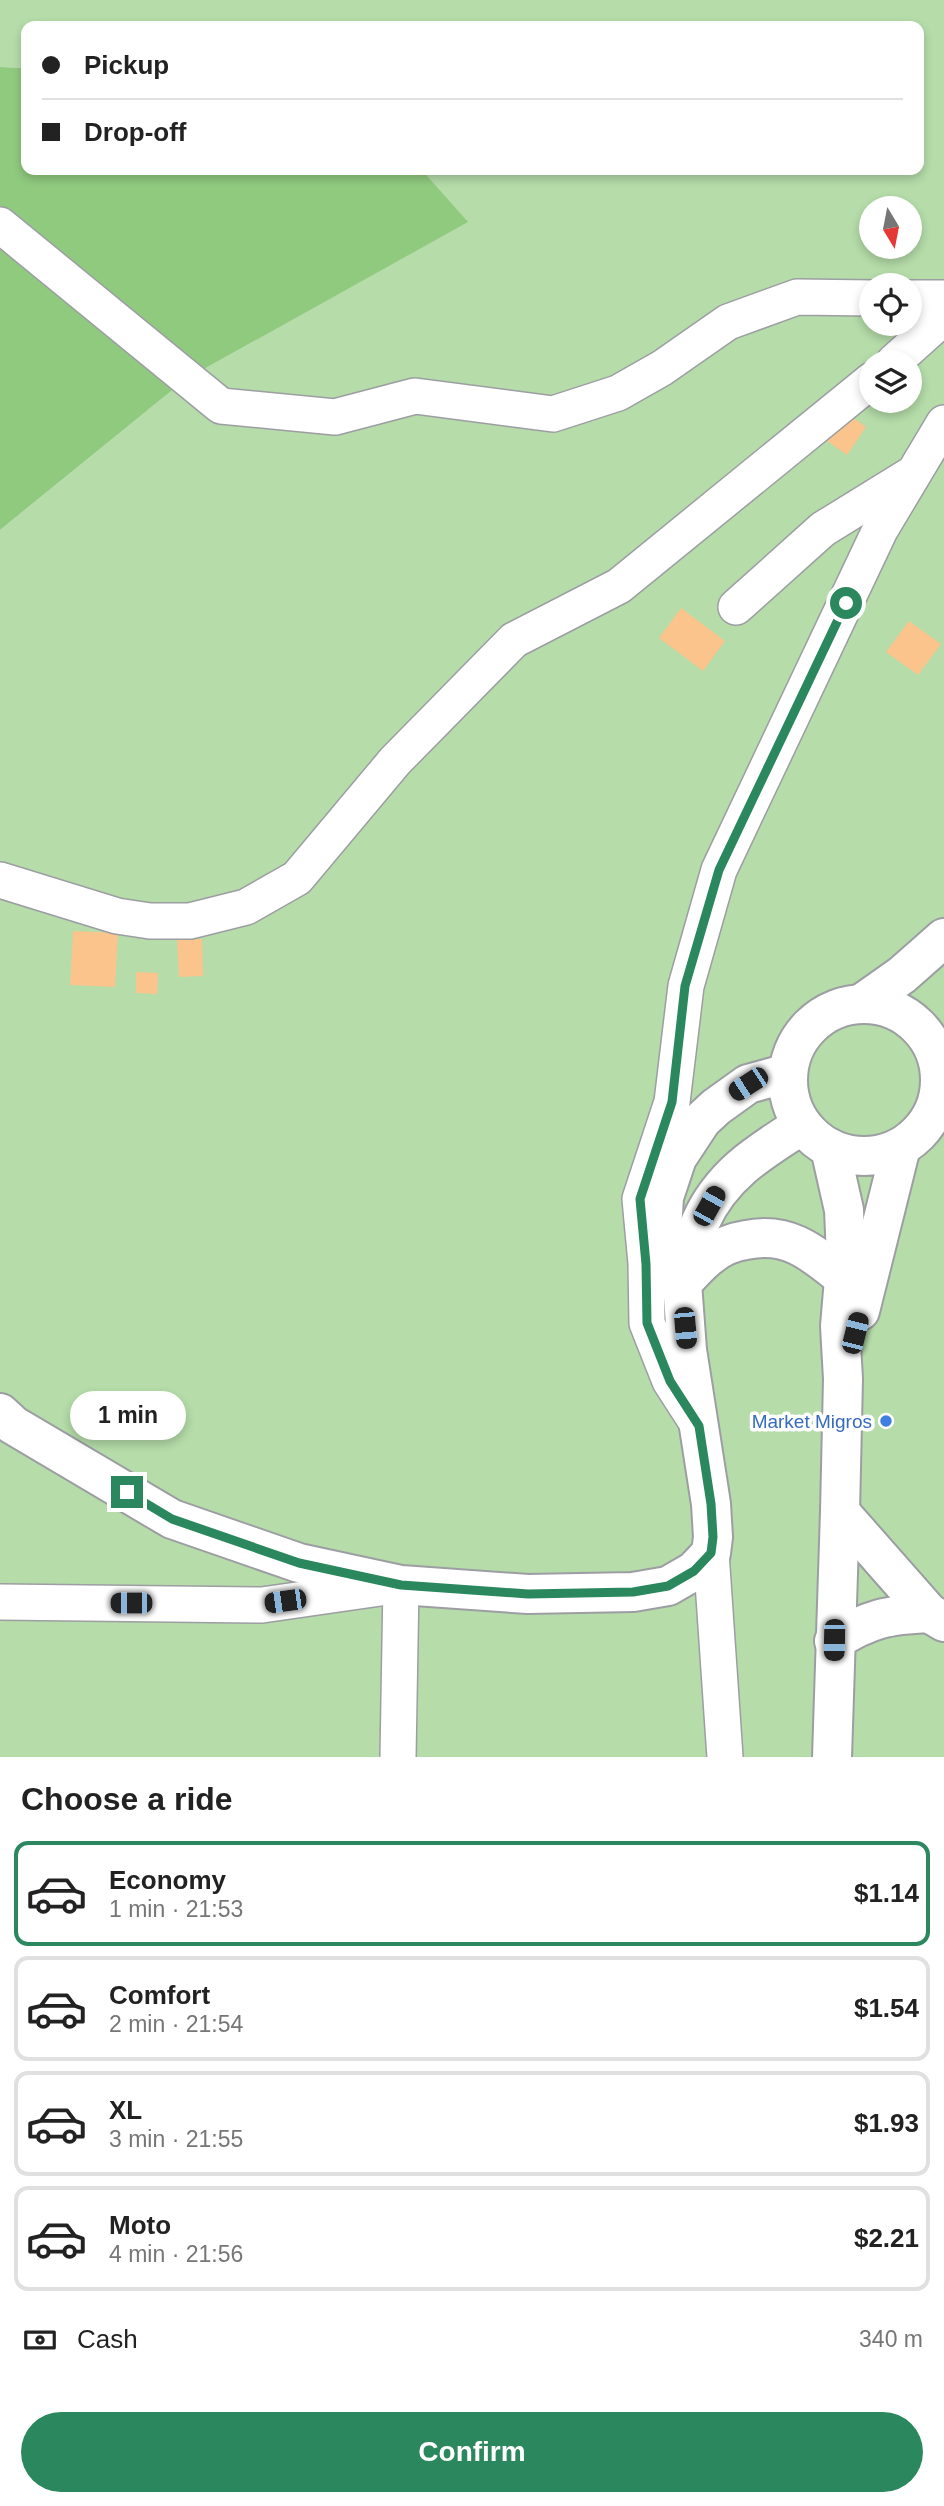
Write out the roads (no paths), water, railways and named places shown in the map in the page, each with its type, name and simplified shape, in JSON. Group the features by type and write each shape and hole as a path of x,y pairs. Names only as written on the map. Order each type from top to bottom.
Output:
{"main road":[{"path":"862,1004 902,975 944,938"},
{"path":"816,1136 847,1154 865,1156 901,1147 915,1136 928,1122 935,1105 939,1078 939,1039 925,1035 913,1022 898,1012 862,1004 843,1006 811,1024 792,1055 788,1073 788,1091 793,1108 816,1136 844,1210 846,1233 840,1326 840,1512 832,1757"},
{"path":"0,1413 13,1425 172,1519 299,1563 401,1585 528,1594 633,1592 668,1586 694,1571 711,1553 713,1537 711,1504 687,1350 682,1283 666,1249 662,1214 664,1197 677,1158 702,1120 748,1084 788,1073"},
{"path":"682,1283 701,1222 718,1191 741,1165 816,1136"},
{"path":"842,1380 901,1147"},
{"path":"682,1283 711,1255 732,1242 764,1236 793,1242 817,1256 845,1279"},
{"path":"840,1512 937,1618"},
{"path":"834,1640 874,1619 895,1615 937,1618"}],"street":[{"path":"0,225 221,406 335,417 415,396 553,414 618,393 662,368 728,322 797,297 859,298"},
{"path":"922,298 944,298"},
{"path":"907,350 944,317"},
{"path":"0,880 117,916 150,922 190,921 246,907 297,878 395,761 514,640 619,586 859,391"},
{"path":"699,1426 670,1381 647,1323 646,1264 640,1199 672,1102 685,986 719,870 874,543 944,423"},
{"path":"736,607 823,529 912,475"},
{"path":"711,1553 725,1757"},
{"path":"0,1602 262,1605 401,1585 398,1757"}],"place":[{"name":"Market Migros","path":"886,1421"}]}
